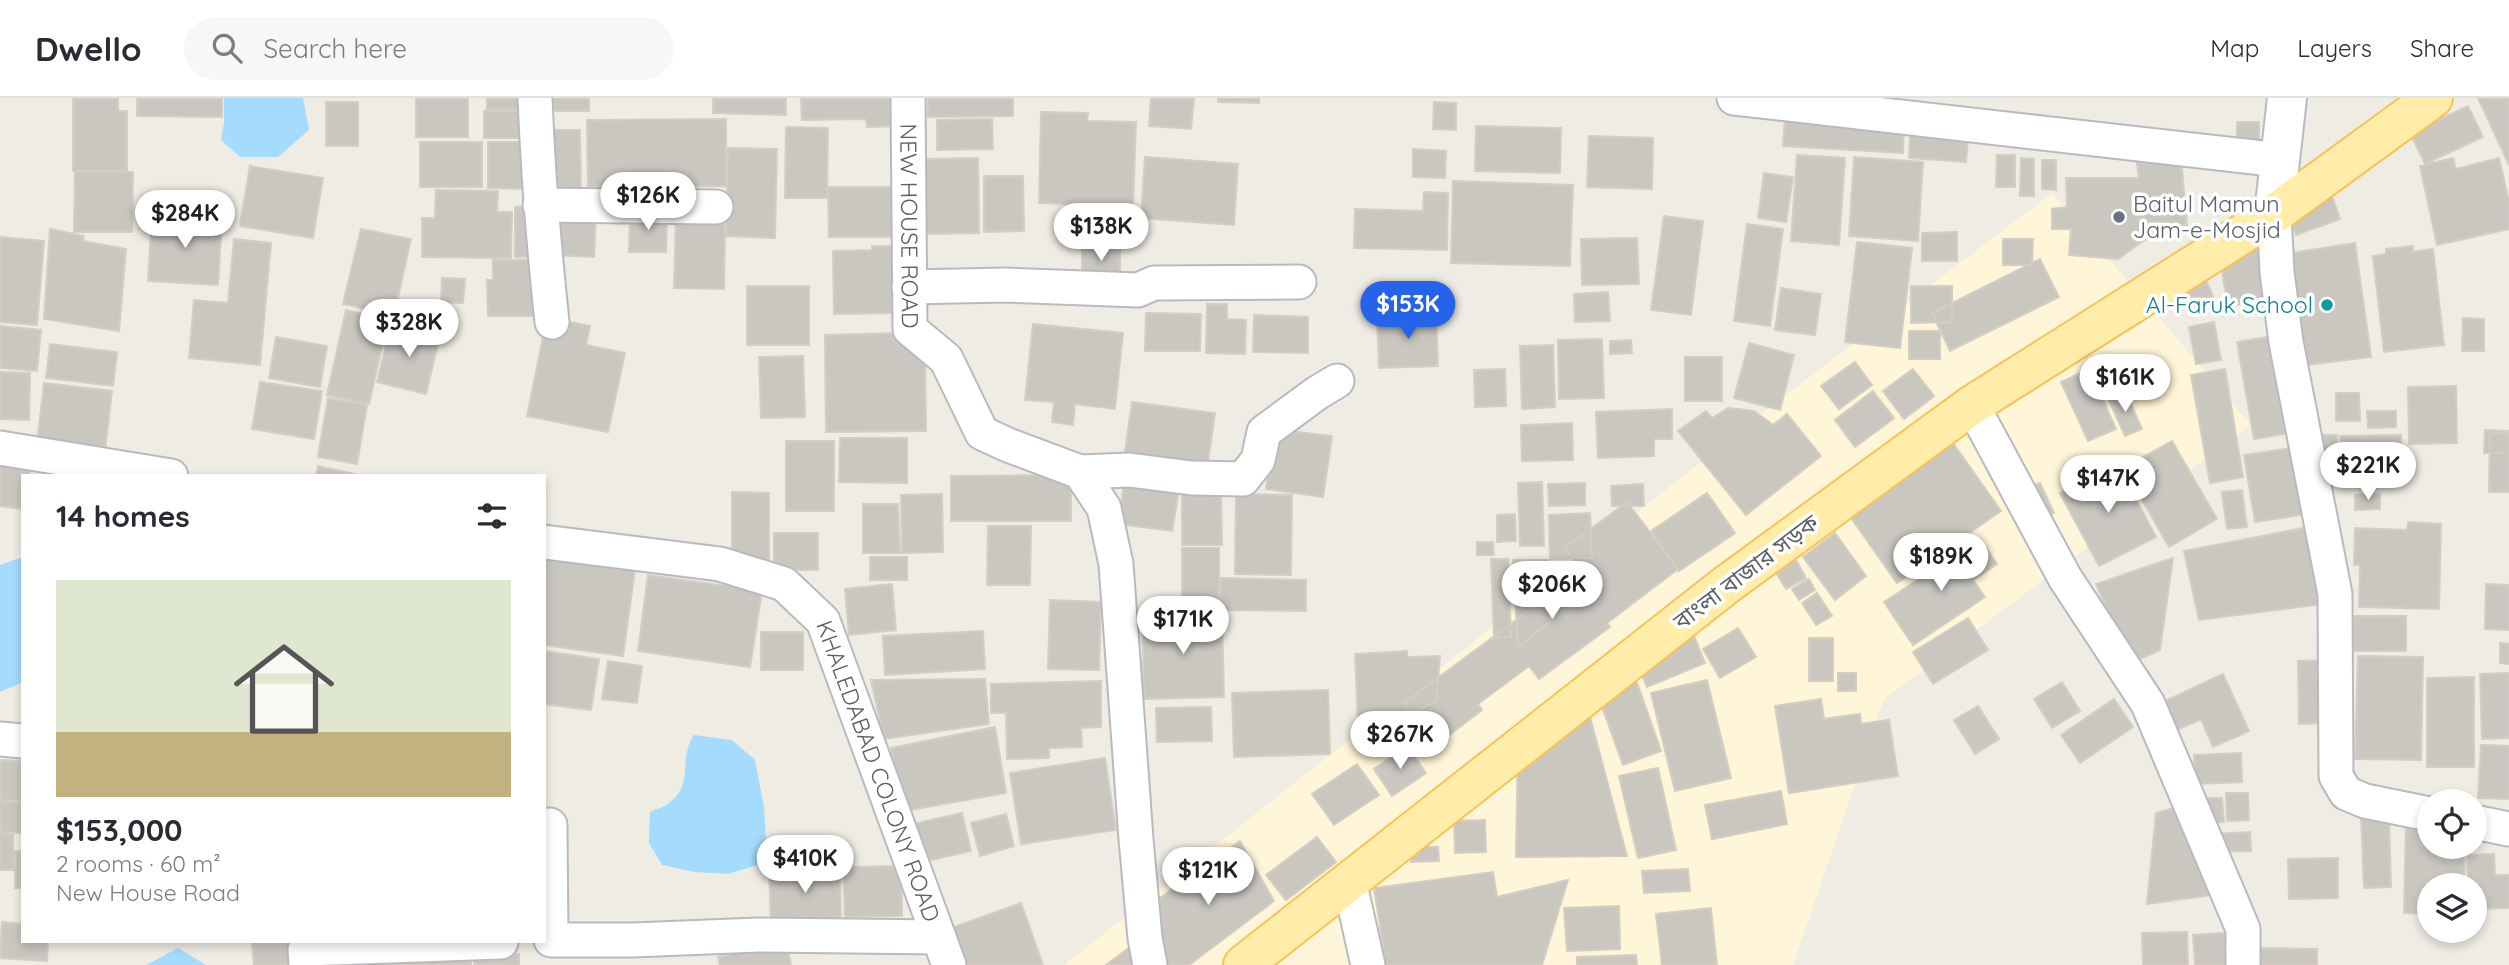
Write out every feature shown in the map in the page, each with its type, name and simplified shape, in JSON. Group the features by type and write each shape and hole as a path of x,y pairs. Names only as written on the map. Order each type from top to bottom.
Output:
{"main road":[{"path":"2274,214 2287,98"},
{"name":"বাংলা বাজার সড়ক","path":"1243,965 1726,585 1972,405 2274,214 2433,98"}],"street":[{"path":"535,98 540,205 552,323"},
{"name":"NEW HOUSE ROAD","path":"908,98 910,329 946,359 982,433 1080,472"},
{"path":"1734,98 2280,160"},
{"path":"540,205 716,207"},
{"path":"2274,214 2277,272 2286,342 2335,594 2336,776 2346,793 2365,801 2417,812"},
{"path":"909,287 1004,285 1138,290 1154,283 1299,282"},
{"path":"1080,472 1129,470 1192,478 1243,479 1258,460 1264,432 1338,381"},
{"path":"1972,405 2066,578 2148,704 2243,929 2243,965"},
{"path":"0,448 159,474"},
{"path":"1080,472 1104,508 1116,564 1136,839 1150,965"},
{"name":"KHALEDABAD COLONY ROAD","path":"546,542 720,564 784,583 822,621 944,951"},
{"path":"0,739 21,741"},
{"path":"550,825 548,940 758,935 944,951"},
{"path":"2487,825 2509,829"},
{"path":"1349,880 1368,965"},
{"path":"306,965 305,949 473,943"}],"shaded area":[{"path":"2052,193 2251,425 1884,699 1793,965 1064,965 1787,394"}],"water":[{"path":"224,98 303,98 309,130 278,157 240,157 221,140"},
{"path":"21,558 21,683 0,692 0,565"},
{"path":"694,735 732,740 755,760 764,807 766,844 757,865 728,874 695,872 662,865 649,843 650,812 668,804 682,788 689,744"},
{"path":"178,948 206,965 146,965"}],"building":[{"path":"73,98 118,98 118,111 127,111 127,171 73,171"},
{"path":"137,98 222,98 222,117 137,116"},
{"path":"416,98 468,98 468,137 416,137"},
{"path":"487,98 526,98 526,109 487,109"},
{"path":"554,98 589,98 589,111 554,111"},
{"path":"713,98 786,98 786,115 713,113"},
{"path":"801,98 900,98 900,126 867,127 866,119 802,120"},
{"path":"928,98 1013,98 1013,116 928,117"},
{"path":"1151,98 1194,98 1191,129 1149,126"},
{"path":"1218,98 1259,98 1259,103 1218,102"},
{"path":"2478,98 2509,98 2509,165"},
{"path":"326,102 358,102 358,146 326,146"},
{"path":"1434,102 1456,103 1456,130 1433,129"},
{"path":"2468,106 2483,137 2425,164 2410,133"},
{"path":"484,111 522,111 522,138 484,138"},
{"path":"1041,112 1088,113 1087,121 1136,122 1133,206 1039,203"},
{"path":"1785,118 1904,125 1903,153 1783,146"},
{"path":"726,119 726,186 588,187 587,120"},
{"path":"992,119 993,149 937,150 937,120"},
{"path":"2237,122 2259,122 2259,145 2237,145"},
{"path":"1476,126 1561,128 1560,173 1475,171"},
{"path":"786,127 828,128 827,198 785,198"},
{"path":"542,130 580,130 581,200 542,200"},
{"path":"1910,135 1968,139 1966,162 1909,158"},
{"path":"1589,136 1653,138 1652,189 1587,187"},
{"path":"420,142 482,142 482,187 420,187"},
{"path":"488,142 538,142 537,189 488,188"},
{"path":"728,148 777,149 775,238 726,236"},
{"path":"1413,149 1446,151 1445,178 1413,177"},
{"path":"1797,155 1845,158 1839,245 1791,241"},
{"path":"1997,155 2015,155 2015,187 1996,187"},
{"path":"1145,157 1238,164 1234,225 1141,218"},
{"path":"1854,157 1923,162 1918,241 1849,236"},
{"path":"978,158 979,233 926,234 925,159"},
{"path":"2021,158 2034,159 2034,196 2020,196"},
{"path":"2453,158 2456,169 2499,158 2509,202 2509,229 2437,245 2420,166"},
{"name":"Baitul Mamun Jam-e-Mosjid","path":"2181,159 2187,225 2163,227 2118,259 2069,255 2071,229 2052,229 2052,209 2067,207 2066,178 2139,178 2137,163"},
{"path":"2042,160 2056,160 2056,190 2042,189"},
{"path":"250,166 323,178 313,238 240,226"},
{"path":"75,171 133,172 132,232 74,232"},
{"path":"1764,173 1793,177 1786,222 1758,218"},
{"path":"984,176 1023,176 1024,231 984,232"},
{"path":"1453,181 1573,185 1570,266 1451,263"},
{"path":"828,187 898,187 898,237 829,237"},
{"path":"436,190 498,191 497,212 512,212 511,258 422,257 422,218 435,218"},
{"path":"1424,192 1448,193 1447,250 1354,248 1355,209 1423,211"},
{"path":"2332,196 2340,219 2296,235 2287,212"},
{"path":"515,207 539,207 539,257 515,257"},
{"path":"555,210 596,211 594,257 552,255"},
{"path":"630,211 667,212 666,252 629,252"},
{"path":"152,216 222,220 218,285 148,281"},
{"path":"676,216 725,217 724,289 674,288"},
{"path":"1664,216 1703,221 1691,315 1651,310"},
{"path":"1747,224 1783,229 1770,326 1734,321"},
{"path":"50,229 84,236 83,241 126,249 119,331 44,319"},
{"path":"361,229 411,239 394,315 343,304"},
{"path":"1957,232 1957,261 1922,261 1922,233"},
{"path":"0,237 44,241 37,325 0,322"},
{"path":"1637,238 1639,284 1582,285 1581,239"},
{"path":"234,239 271,243 260,365 189,358 194,300 228,303"},
{"path":"2003,239 2033,239 2032,265 2003,265"},
{"path":"1857,242 1912,248 1900,348 1845,342"},
{"path":"1082,243 1120,243 1120,284 1082,284"},
{"name":"Al-Faruk School","path":"2355,243 2371,357 2299,366 2284,254"},
{"path":"872,246 894,246 895,313 834,314 833,251 872,250"},
{"path":"2413,246 2413,252 2433,249 2444,345 2384,352 2373,256 2386,254 2386,249"},
{"path":"2261,247 2270,299 2228,306 2219,254"},
{"path":"2040,259 2059,297 1950,351 1932,313"},
{"path":"493,260 540,260 540,316 488,316 487,280 493,280"},
{"path":"2200,267 2215,301 2196,310 2181,276"},
{"path":"442,278 465,279 463,303 441,302"},
{"path":"747,286 809,286 809,345 747,345"},
{"path":"1911,286 1952,286 1952,322 1911,323"},
{"path":"1781,288 1821,294 1815,335 1775,330"},
{"path":"1608,292 1610,321 1575,322 1574,294"},
{"path":"1207,304 1227,304 1227,319 1246,320 1245,354 1206,353"},
{"path":"346,310 388,320 369,404 327,395"},
{"path":"1146,313 1201,314 1200,351 1145,351"},
{"path":"1436,314 1438,366 1379,368 1377,316"},
{"path":"1254,315 1308,317 1308,353 1253,352"},
{"path":"2463,318 2484,319 2484,351 2462,351"},
{"path":"561,320 590,326 586,345 625,353 608,432 527,416 543,337 558,339"},
{"path":"2214,322 2221,360 2196,364 2189,327"},
{"path":"391,324 440,335 426,394 377,382"},
{"path":"1033,324 1123,333 1115,409 1075,404 1073,425 1052,422 1054,402 1025,400"},
{"path":"0,326 41,330 37,371 0,368"},
{"path":"1909,331 1940,331 1940,359 1909,359"},
{"path":"901,333 925,355 926,431 826,432 825,335"},
{"path":"2279,335 2296,432 2254,439 2237,342"},
{"path":"276,337 327,346 320,387 269,378"},
{"path":"1602,339 1604,398 1559,399 1558,340"},
{"path":"1631,340 1632,353 1610,354 1610,341"},
{"path":"1749,343 1794,355 1780,410 1734,398"},
{"path":"50,344 117,352 113,386 46,378"},
{"path":"1553,345 1555,407 1522,409 1520,346"},
{"path":"803,356 805,417 761,418 759,357"},
{"path":"1685,357 1722,357 1722,401 1685,401"},
{"path":"1855,362 1872,385 1839,409 1821,386"},
{"path":"2107,362 2116,382 2102,389 2092,368"},
{"path":"1505,369 1506,406 1475,407 1474,370"},
{"path":"1913,369 1934,396 1904,419 1883,391"},
{"path":"2089,369 2116,429 2088,441 2061,382"},
{"path":"2225,369 2243,477 2210,483 2191,375"},
{"path":"0,372 30,373 29,420 0,419"},
{"path":"260,382 322,391 314,439 252,429"},
{"path":"44,383 112,391 105,451 37,443"},
{"path":"2456,386 2457,443 2409,444 2408,387"},
{"path":"1873,391 1894,418 1855,447 1835,420"},
{"path":"2125,391 2142,429 2125,436 2108,398"},
{"path":"2336,393 2359,393 2360,421 2336,421"},
{"path":"328,398 367,405 357,464 318,457"},
{"path":"1132,402 1215,413 1206,476 1123,465"},
{"path":"1728,408 1754,411 1773,425 1787,414 1821,456 1746,515 1678,431 1706,411 1712,418"},
{"path":"1672,409 1672,439 1654,439 1654,456 1598,458 1596,412"},
{"path":"2367,411 2396,411 2396,427 2368,428"},
{"path":"1572,423 1573,460 1522,461 1521,425"},
{"path":"1274,429 1332,436 1323,497 1266,489"},
{"path":"2485,430 2509,431 2509,453 2484,453"},
{"path":"2490,433 2509,433 2509,492 2489,492"},
{"path":"2314,435 2337,435 2338,468 2315,468"},
{"path":"2401,435 2402,474 2341,475 2340,436"},
{"path":"840,438 907,438 907,483 839,482"},
{"path":"786,441 834,441 834,511 786,511"},
{"path":"2172,441 2217,519 2169,547 2124,468"},
{"path":"1953,443 2001,511 1897,583 1849,515"},
{"path":"2304,446 2314,513 2255,522 2244,455"},
{"path":"0,450 32,454 29,474 21,474 21,509 0,506"},
{"path":"2117,463 2156,537 2099,566 2060,493"},
{"path":"318,466 354,474 316,474"},
{"path":"1125,473 1181,479 1172,531 1119,524"},
{"path":"1071,475 1071,521 951,521 951,476"},
{"path":"1542,482 1544,546 1520,546 1518,483"},
{"path":"1585,483 1585,505 1549,506 1548,484"},
{"path":"2040,483 2054,513 2041,519 2027,488"},
{"path":"1182,484 1221,484 1222,545 1182,545"},
{"path":"1643,484 1644,506 1612,506 1611,486"},
{"path":"2242,490 2247,527 2227,529 2222,492"},
{"path":"732,492 769,493 769,564 732,563"},
{"path":"1707,493 1735,533 1679,571 1651,531"},
{"path":"942,494 943,552 902,553 901,495"},
{"path":"1236,494 1292,495 1291,575 1235,574"},
{"path":"2380,494 2380,509 2355,510 2355,495"},
{"path":"1627,502 1678,569 1607,623 1610,627 1539,679 1529,666 1478,704 1482,710 1436,745 1404,703 1562,586 1557,579 1577,564 1565,548"},
{"path":"863,504 898,504 900,553 863,553"},
{"path":"1590,513 1592,558 1550,559 1549,515"},
{"path":"1515,514 1516,541 1497,542 1497,515"},
{"path":"2408,522 2441,524 2439,609 2359,607 2360,565 2354,565 2355,528 2407,530"},
{"path":"988,526 1031,526 1030,585 987,585"},
{"path":"2314,526 2324,604 2199,620 2184,551"},
{"path":"774,533 818,533 818,570 774,570"},
{"path":"1835,533 1866,576 1835,600 1803,557"},
{"path":"1980,539 1997,564 1973,580 1985,597 1913,645 1884,602"},
{"path":"1477,542 1493,542 1494,555 1477,555"},
{"path":"1182,548 1219,548 1219,600 1182,600"},
{"path":"546,557 635,569 623,656 546,645"},
{"path":"870,557 907,557 907,580 870,580"},
{"path":"1795,558 1806,578 1786,589 1775,571"},
{"path":"2173,558 2160,650 2131,663 2096,584"},
{"path":"1491,559 1508,559 1511,637 1494,638"},
{"path":"1513,560 1548,560 1550,621 1518,648"},
{"path":"648,575 762,591 750,667 638,651"},
{"path":"1221,578 1306,580 1306,611 1221,610"},
{"path":"1809,579 1815,590 1799,600 1792,589"},
{"path":"892,584 896,630 849,635 845,589"},
{"path":"2486,584 2509,585 2509,630 2485,629"},
{"path":"1817,593 1832,616 1816,625 1802,603"},
{"path":"1050,600 1101,602 1099,670 1048,669"},
{"path":"1222,612 1224,697 1144,699 1142,614"},
{"path":"2354,616 2406,616 2406,651 2354,651"},
{"path":"1968,618 1988,650 1933,684 1913,652"},
{"path":"1738,628 1756,657 1720,678 1703,649"},
{"path":"983,631 985,669 885,675 883,636"},
{"path":"761,632 803,632 803,670 761,670"},
{"path":"1694,636 1705,663 1647,687 1636,661"},
{"path":"1809,638 1833,638 1833,681 1809,681"},
{"path":"2500,643 2509,644 2509,664 2500,663"},
{"path":"546,651 599,659 591,710 546,704"},
{"path":"1407,651 1407,657 1440,656 1436,701 1404,717 1404,720 1358,722 1355,654"},
{"path":"2358,656 2423,657 2421,760 2355,759"},
{"path":"2328,660 2330,723 2299,724 2298,661"},
{"path":"608,661 642,666 637,703 602,699"},
{"path":"1838,673 1856,673 1856,691 1838,691"},
{"path":"2509,673 2509,738 2482,739 2480,674"},
{"path":"2223,674 2249,731 2213,747 2201,719 2177,730 2163,702"},
{"path":"1635,677 1661,751 1623,765 1596,690"},
{"path":"2474,677 2474,767 2427,767 2427,678"},
{"path":"985,679 989,724 884,739 871,680"},
{"path":"1707,680 1731,778 1675,791 1651,693"},
{"path":"1101,681 1101,727 1081,728 1082,747 1049,748 1049,758 1007,759 1006,713 991,713 991,684"},
{"path":"2062,682 2080,711 2052,728 2034,699"},
{"path":"1328,690 1330,754 1234,757 1232,693"},
{"path":"1585,698 1627,856 1516,857 1518,738"},
{"path":"1821,699 1824,719 1860,714 1861,724 1889,720 1898,776 1789,793 1775,706"},
{"path":"2114,699 2133,727 2080,763 2061,735"},
{"path":"1978,706 1999,739 1975,754 1954,720"},
{"path":"1211,707 1212,741 1157,742 1156,708"},
{"path":"995,727 1006,793 904,811 891,748"},
{"path":"2481,745 2509,746 2509,799 2487,798 2487,789 2479,789"},
{"path":"1407,746 1426,773 1392,796 1374,769"},
{"path":"2241,753 2242,782 2195,784 2194,755"},
{"path":"1105,758 1116,830 1021,844 1010,773"},
{"path":"0,760 21,761 21,801 0,800"},
{"path":"1357,764 1379,795 1334,825 1312,794"},
{"path":"1658,768 1676,850 1638,858 1619,776"},
{"path":"1781,791 1787,824 1712,839 1705,805"},
{"path":"2226,793 2248,793 2249,820 2227,821"},
{"path":"2200,798 2222,798 2224,822 2201,823"},
{"path":"0,802 21,802 21,833 0,832"},
{"path":"2185,805 2212,895 2147,904 2156,813"},
{"path":"962,813 971,851 918,863 909,825"},
{"path":"1006,814 1014,846 980,856 971,823"},
{"path":"2389,814 2391,887 2364,888 2361,815"},
{"path":"1485,820 1486,852 1455,853 1454,821"},
{"path":"2406,825 2417,825 2417,859 2465,859 2464,873 2417,873 2417,914 2404,913"},
{"path":"2250,832 2251,851 2212,852 2212,834"},
{"path":"0,834 13,834 13,870 0,870"},
{"path":"1317,837 1336,862 1286,900 1266,875"},
{"path":"1240,841 1274,901 1189,965 1162,965 1150,905"},
{"path":"1411,847 1438,847 1439,861 1411,862"},
{"path":"15,851 21,851 21,888 15,888"},
{"path":"2487,854 2494,854 2495,875 2509,875 2509,908 2487,909 2487,873 2468,873 2467,859 2487,859"},
{"path":"2338,858 2338,898 2289,899 2288,859"},
{"path":"840,866 841,923 771,925 769,868"},
{"path":"901,866 902,916 845,917 843,867"},
{"path":"1688,869 1690,891 1644,893 1642,871"},
{"path":"1493,872 1497,897 1568,880 1542,965 1386,965 1374,888"},
{"path":"1021,903 1043,965 964,965 951,928"},
{"path":"1619,906 1620,949 1567,951 1564,908"},
{"path":"1711,908 1717,965 1662,965 1656,914"},
{"path":"2,922 21,924 21,943 48,943 47,961 0,958"},
{"path":"2187,932 2188,965 2143,965 2142,933"},
{"path":"2224,933 2227,965 2195,965 2193,935"},
{"path":"786,942 791,965 720,965 718,957"},
{"path":"292,943 294,965 254,965 252,944"},
{"path":"471,947 471,965 358,965 357,952"},
{"path":"1130,947 1133,965 1106,965"},
{"path":"2256,948 2317,949 2317,965 2256,965"},
{"path":"519,954 519,965 474,965 474,956"},
{"path":"1636,955 1637,965 1577,965 1577,957"}],"place":[{"name":"Baitul Mamun Jam-e-Mosjid","path":"2119,217"},
{"name":"Al-Faruk School","path":"2327,305"}]}
